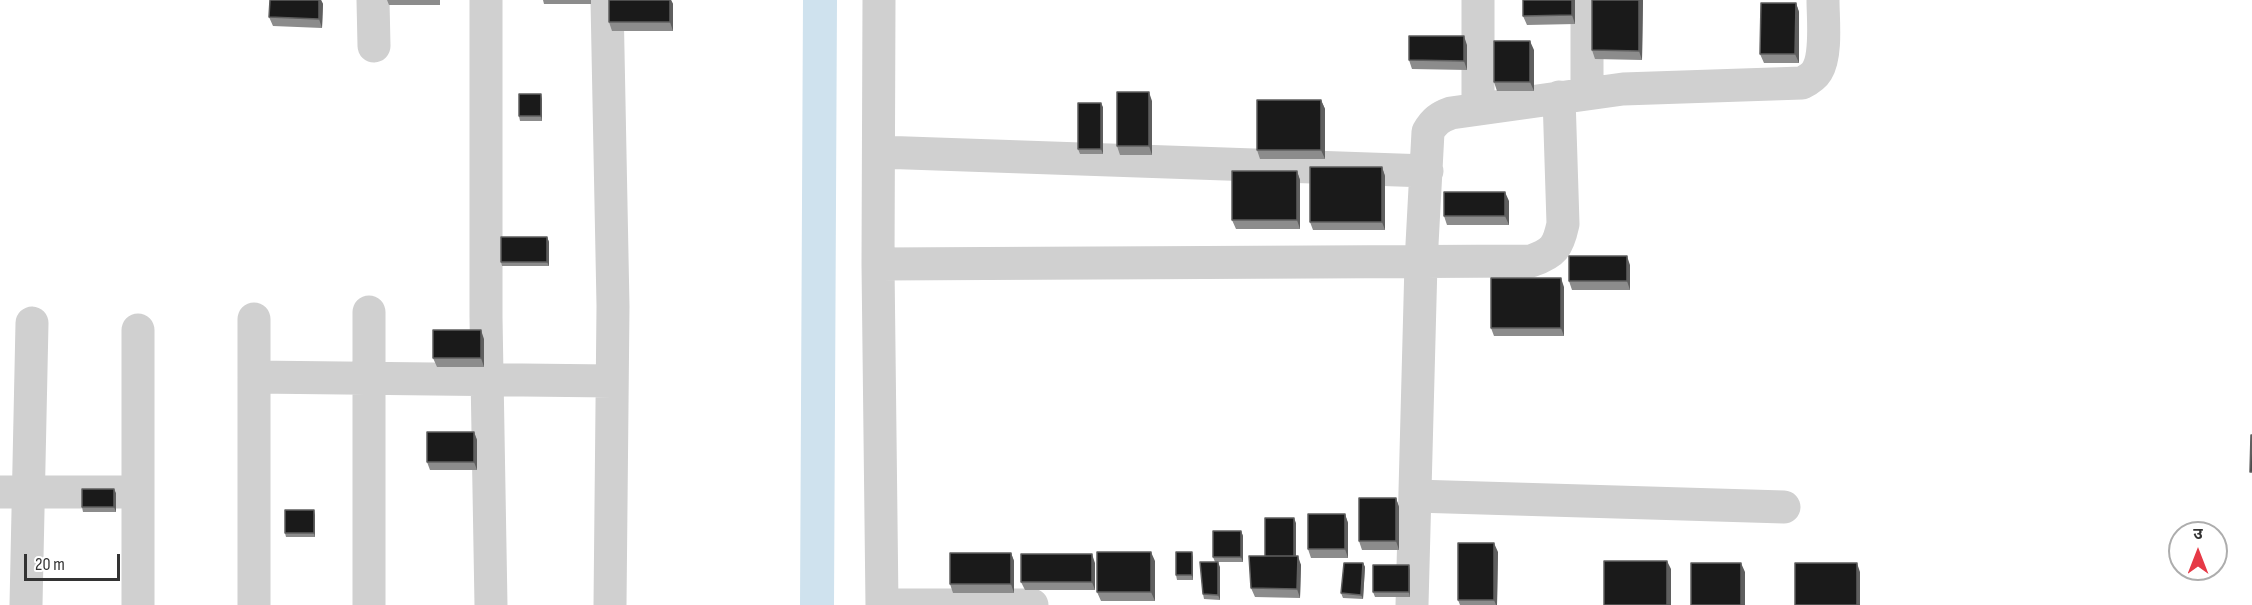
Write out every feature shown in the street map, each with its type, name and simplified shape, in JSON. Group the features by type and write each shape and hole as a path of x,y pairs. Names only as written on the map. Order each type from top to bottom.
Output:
{"street":[{"path":"373,0 374,46"},
{"path":"486,0 487,381 491,605"},
{"path":"608,0 613,306 610,605"},
{"path":"879,0 878,264 882,605 1032,605"},
{"path":"1478,0 1478,109"},
{"path":"878,264 1421,263 1531,261 1546,256 1558,243 1563,224 1573,95 1587,0"},
{"path":"1412,605 1421,263 1428,132 1433,123 1451,113 1623,89 1802,83 1817,71 1820,61 1823,42 1823,0"},
{"path":"879,152 1427,171"},
{"path":"369,312 369,605"},
{"path":"254,319 254,605"},
{"path":"26,605 13,568 14,492 32,322"},
{"path":"138,330 138,605"},
{"path":"254,377 612,381"},
{"path":"14,492 138,492"},
{"path":"1415,496 1784,507"}],"building":[{"path":"270,0 319,0 319,19 269,17"},
{"path":"609,0 670,0 670,22 609,22"},
{"path":"1523,0 1572,0 1572,15 1523,16"},
{"path":"1592,0 1639,0 1639,51 1592,50"},
{"path":"1761,3 1796,3 1795,54 1760,54"},
{"path":"1409,36 1464,36 1464,61 1409,60"},
{"path":"1494,41 1530,41 1530,82 1494,82"},
{"path":"1117,92 1149,92 1149,146 1117,146"},
{"path":"519,94 541,94 541,116 519,116"},
{"path":"1257,100 1321,100 1321,150 1257,150"},
{"path":"1078,103 1101,103 1101,149 1078,149"},
{"path":"1310,167 1382,167 1382,222 1310,222"},
{"path":"1232,171 1297,171 1297,220 1232,220"},
{"path":"1444,192 1505,192 1505,216 1444,216"},
{"path":"501,237 547,237 547,262 501,262"},
{"path":"1569,256 1627,256 1627,281 1569,281"},
{"path":"1491,278 1561,278 1561,328 1491,328"},
{"path":"433,330 481,330 481,358 433,358"},
{"path":"427,432 474,432 474,462 427,462"},
{"path":"2251,435 2252,472 2250,472"},
{"path":"82,489 114,489 114,507 82,507"},
{"path":"1359,498 1396,498 1396,541 1359,541"},
{"path":"285,510 314,510 314,533 285,533"},
{"path":"1308,514 1345,514 1345,549 1308,549"},
{"path":"1265,518 1294,518 1294,556 1265,556"},
{"path":"1213,531 1241,531 1241,557 1213,557"},
{"path":"1458,543 1494,543 1494,600 1458,600"},
{"path":"1097,552 1151,552 1151,592 1097,592"},
{"path":"1176,552 1192,552 1192,575 1176,575"},
{"path":"950,553 1011,553 1011,584 950,584"},
{"path":"1021,554 1092,554 1092,582 1021,582"},
{"path":"1249,556 1298,556 1297,589 1251,588"},
{"path":"1604,561 1667,561 1667,605 1604,605"},
{"path":"1200,562 1218,562 1218,595 1203,594"},
{"path":"1344,563 1363,563 1361,595 1341,593"},
{"path":"1691,563 1741,563 1741,605 1691,605"},
{"path":"1795,563 1857,563 1857,605 1795,605"},
{"path":"1373,565 1409,565 1409,592 1373,592"}],"waterway":[{"path":"817,605 820,0"}]}
